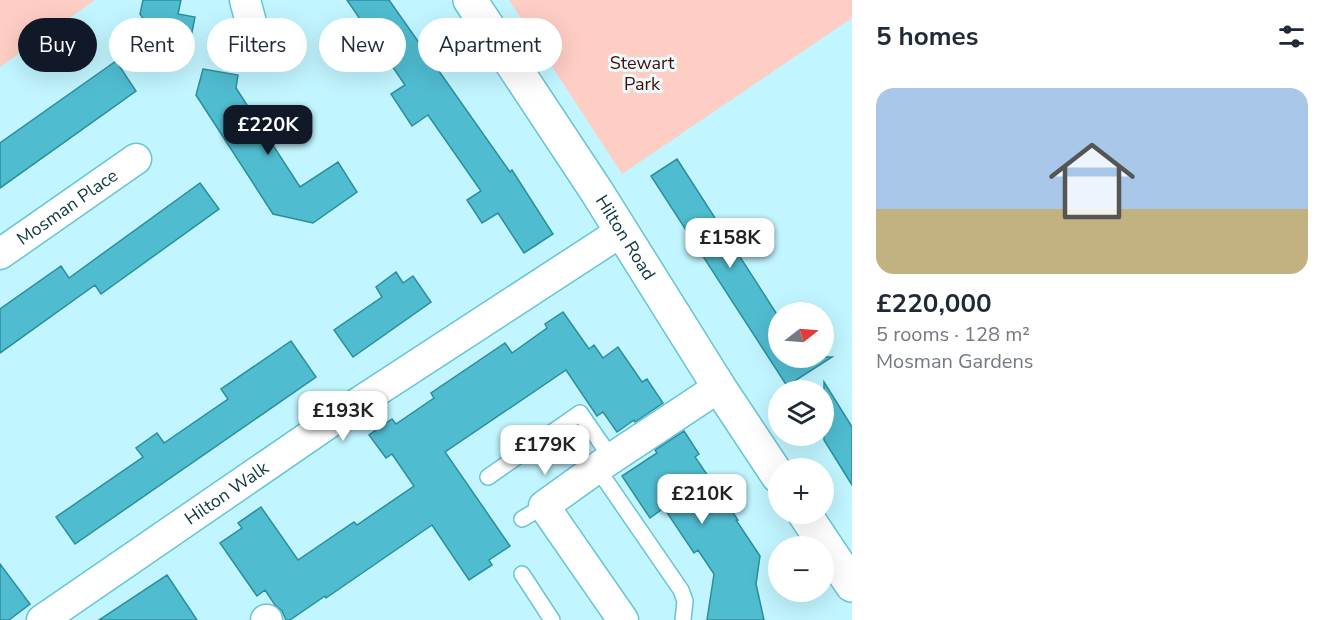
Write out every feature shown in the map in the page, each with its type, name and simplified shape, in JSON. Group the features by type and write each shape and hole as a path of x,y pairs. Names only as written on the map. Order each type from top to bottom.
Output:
{"street":[{"name":"Hilton Road","path":"470,0 622,231 768,461"},
{"name":"Mosman Place","path":"0,254 136,159"},
{"name":"Hilton Walk","path":"42,620 355,405 622,231"},
{"path":"623,620 533,513 719,387"},
{"path":"811,524 852,585"}],"lane":[{"path":"488,477 580,413 604,464 681,590 685,601 683,620"},
{"path":"522,574 552,620"}],"green space":[{"path":"0,0 95,0 69,18 18,18 18,54 0,67"},
{"name":"Stewart Park","path":"509,0 852,0 852,18 622,174 556,72 562,72 562,18 521,18"}],"building":[{"path":"143,0 181,0 178,14 195,17 143,18 140,14"},
{"path":"347,0 389,0 402,18 359,18"},
{"path":"406,24 418,41 418,72 440,72 510,172 512,170 553,234 524,253 498,213 482,223 467,200 481,191 428,115 412,126 391,94 405,85 396,72 406,72"},
{"path":"109,66 109,72 123,72 136,91 0,188 0,143"},
{"path":"203,69 207,70 207,72 238,75 236,88 300,187 338,162 357,192 313,223 273,214 196,95"},
{"path":"677,159 769,302 768,357 651,176"},
{"path":"200,183 219,209 101,294 95,285 0,353 0,309 61,266 69,278"},
{"path":"396,272 403,283 413,276 431,302 353,357 334,330 382,297 376,287"},
{"path":"563,312 589,349 594,345 603,358 618,347 642,382 647,379 663,403 617,432 603,412 597,416 566,370 445,452 510,546 489,560 492,565 469,580 432,525 290,620 286,620 282,611 265,590 257,596 220,543 242,528 238,523 261,507 298,560 354,522 357,525 414,486 392,454 386,458 369,435 392,419 396,424 434,398 431,393 505,343 512,353 547,328 545,324"},
{"path":"291,341 316,377 75,544 56,517 143,457 136,448 157,433 164,443 228,399 221,389"},
{"path":"775,368 815,368 796,380 783,380"},
{"path":"834,398 852,427 852,485 828,446 834,446"},
{"path":"684,431 699,454 695,457 760,556 756,584 764,620 707,620 714,574 698,550 694,553 664,508 650,518 622,476 657,453 655,450"},
{"path":"0,564 30,604 9,620 0,620"},
{"path":"167,575 197,620 99,620"}]}
